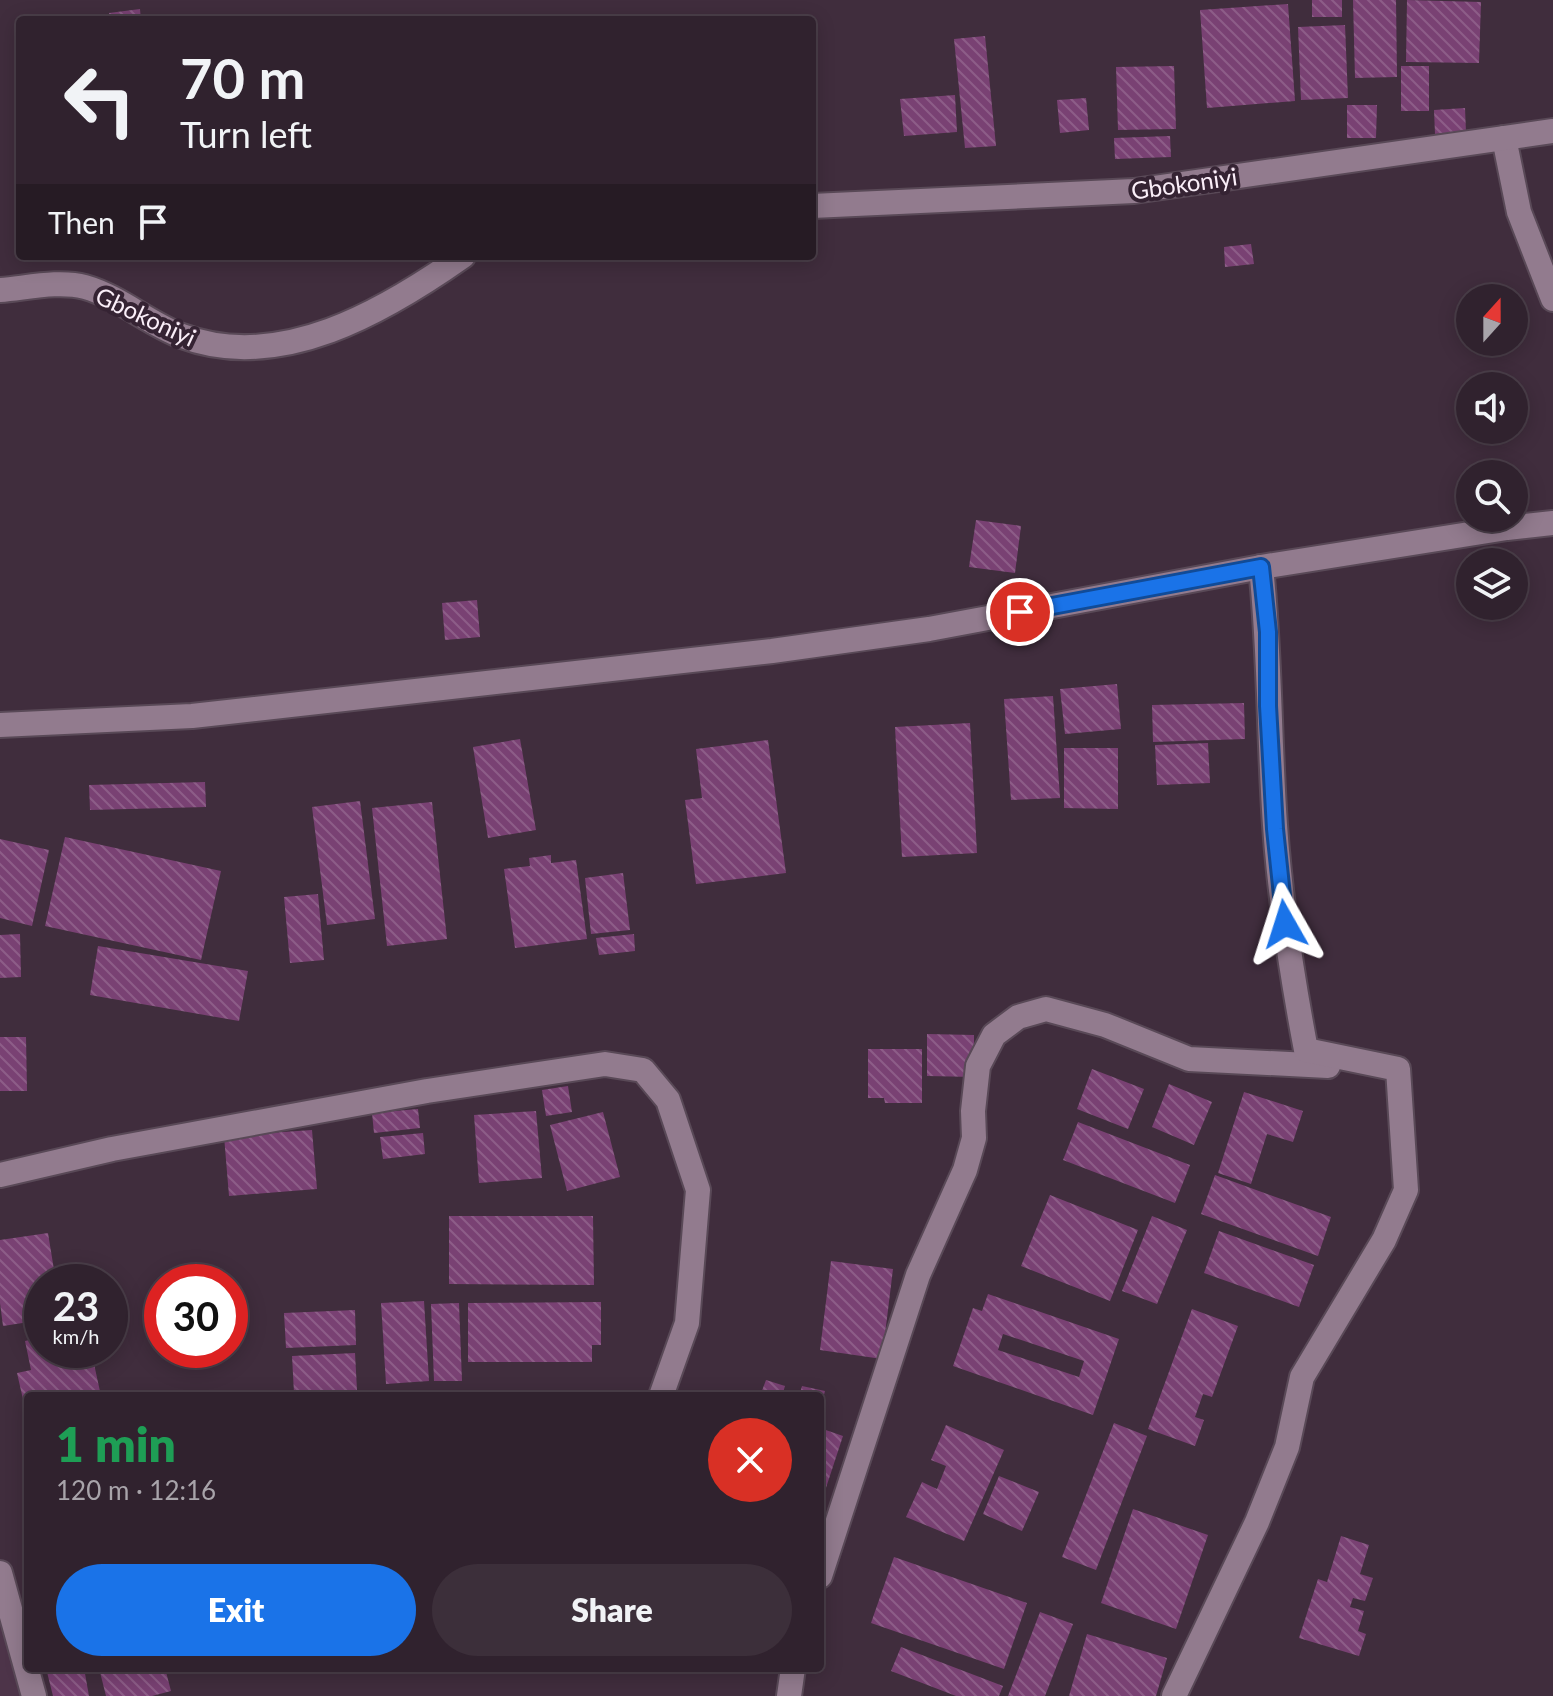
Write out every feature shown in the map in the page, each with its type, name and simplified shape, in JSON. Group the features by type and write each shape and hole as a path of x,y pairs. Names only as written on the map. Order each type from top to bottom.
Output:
{"street":[{"name":"Gbokoniyi","path":"816,206 1134,191 1553,131"},
{"path":"1504,138 1519,212 1553,299"},
{"name":"Gbokoniyi","path":"0,290 54,285 84,287 179,335 215,347 250,349 305,338 355,321 458,260"},
{"path":"0,725 192,716 772,651 929,629 1261,567 1553,523"},
{"path":"1261,567 1268,632 1268,706 1275,829 1288,955 1306,1050 1398,1069"},
{"path":"824,1564 918,1275 965,1170 974,1138 973,1111 978,1066 994,1035 1018,1017 1046,1009 1105,1025 1189,1059 1398,1069"},
{"path":"0,1175 112,1149 427,1091 605,1064 643,1070 668,1100 698,1190 687,1323 662,1392"},
{"path":"1174,1696 1262,1509 1287,1447 1302,1377 1384,1240 1406,1190 1398,1069"},
{"path":"0,1573 24,1660"},
{"path":"27,1672 34,1696"},
{"path":"789,1696 792,1672"}],"shaded area":[{"path":"0,1589 24,1662 24,1672 27,1672 35,1696 0,1696"}],"building":[{"path":"1312,0 1342,0 1342,17 1312,17"},
{"path":"1353,0 1396,0 1397,77 1355,78"},
{"path":"1407,0 1481,2 1479,63 1406,62"},
{"path":"1288,4 1295,101 1207,108 1200,10"},
{"path":"140,9 141,16 109,16 109,13"},
{"path":"1345,25 1348,98 1301,100 1298,27"},
{"path":"985,36 996,146 965,148 954,39"},
{"path":"1174,66 1176,129 1118,130 1116,67"},
{"path":"1401,66 1429,66 1429,111 1401,111"},
{"path":"955,95 957,132 904,136 900,99"},
{"path":"1086,98 1089,130 1060,133 1057,100"},
{"path":"1347,105 1377,105 1376,138 1347,138"},
{"path":"1465,108 1466,132 1435,134 1434,110"},
{"path":"1170,136 1171,157 1115,159 1114,138"},
{"path":"1251,244 1254,264 1225,267 1224,247"},
{"path":"976,520 1021,526 1015,573 969,567"},
{"path":"477,600 480,637 445,640 442,603"},
{"path":"1117,684 1121,729 1065,734 1060,689"},
{"path":"1053,696 1060,798 1011,800 1004,699"},
{"path":"1244,703 1245,739 1153,742 1152,705"},
{"path":"970,723 977,853 902,857 895,727"},
{"path":"520,739 536,830 488,838 473,747"},
{"path":"768,740 786,873 696,884 685,800 702,798 696,749"},
{"path":"1208,743 1210,783 1157,785 1155,745"},
{"path":"1064,748 1118,748 1118,809 1064,808"},
{"path":"205,782 206,807 90,810 89,785"},
{"path":"360,801 375,919 327,925 312,807"},
{"path":"432,802 447,939 387,946 372,808"},
{"path":"65,837 221,871 201,960 45,926"},
{"path":"0,839 49,850 32,926 0,918"},
{"path":"551,855 551,863 576,860 587,939 515,948 504,869 530,866 529,858"},
{"path":"623,873 630,930 591,934 585,878"},
{"path":"318,894 324,960 290,963 284,897"},
{"path":"20,934 21,977 0,978 0,935"},
{"path":"634,934 635,951 599,955 596,938"},
{"path":"98,946 248,971 239,1021 90,995"},
{"path":"927,1034 974,1035 974,1077 927,1076"},
{"path":"0,1037 26,1037 27,1091 0,1091"},
{"path":"868,1049 922,1049 922,1103 885,1103 884,1098 868,1098"},
{"path":"1092,1069 1144,1089 1128,1129 1077,1109"},
{"path":"1169,1084 1212,1102 1194,1145 1152,1127"},
{"path":"568,1086 572,1112 546,1116 542,1090"},
{"path":"1244,1092 1303,1111 1293,1142 1267,1134 1251,1184 1218,1173"},
{"path":"418,1109 420,1128 374,1133 372,1113"},
{"path":"536,1111 542,1178 479,1183 474,1115"},
{"path":"603,1112 620,1177 567,1191 550,1125"},
{"path":"1078,1122 1190,1165 1175,1203 1063,1160"},
{"path":"312,1130 317,1189 229,1196 224,1136"},
{"path":"423,1133 425,1154 383,1159 380,1137"},
{"path":"1215,1175 1331,1217 1318,1256 1201,1214"},
{"path":"1050,1195 1138,1230 1110,1301 1021,1266"},
{"path":"449,1216 593,1216 594,1285 449,1284"},
{"path":"1152,1216 1187,1230 1157,1304 1122,1291"},
{"path":"1219,1231 1314,1265 1299,1307 1204,1273"},
{"path":"48,1233 53,1264 24,1264 24,1323 3,1326 0,1240"},
{"path":"831,1261 893,1269 882,1359 820,1350"},
{"path":"988,1294 1119,1339 1093,1415 953,1366 973,1308 982,1311","holes":["1003,1334 1084,1361 1079,1377 998,1350"]},
{"path":"424,1301 429,1381 386,1384 381,1303"},
{"path":"601,1302 601,1345 592,1345 592,1362 468,1362 468,1303"},
{"path":"459,1303 462,1381 434,1381 431,1304"},
{"path":"1192,1309 1238,1326 1212,1397 1203,1394 1195,1417 1204,1420 1195,1446 1148,1429"},
{"path":"355,1310 356,1345 286,1348 284,1313"},
{"path":"355,1353 357,1390 294,1392 292,1356"},
{"path":"95,1368 100,1392 24,1392 24,1404 17,1373"},
{"path":"766,1380 785,1386 783,1392 762,1392"},
{"path":"802,1386 825,1391 824,1395 824,1392 800,1392"},
{"path":"1114,1423 1147,1436 1096,1570 1062,1557"},
{"path":"946,1425 1004,1450 964,1541 906,1517 922,1482 937,1489 946,1466 931,1460"},
{"path":"824,1429 843,1436 824,1494"},
{"path":"999,1476 1039,1492 1022,1531 983,1514"},
{"path":"1133,1509 1208,1535 1176,1629 1101,1603"},
{"path":"1341,1536 1369,1545 1360,1574 1373,1578 1365,1601 1353,1598 1350,1607 1364,1611 1358,1631 1366,1634 1359,1656 1299,1638 1318,1579 1327,1582"},
{"path":"894,1557 1027,1603 1004,1669 871,1623"},
{"path":"1040,1612 1073,1624 1045,1696 1008,1696"},
{"path":"1087,1634 1167,1658 1156,1696 1069,1696"},
{"path":"901,1647 1003,1686 999,1696 956,1696 891,1671"},
{"path":"47,1672 85,1672 89,1696 53,1696"},
{"path":"100,1672 166,1672 171,1691 152,1696 106,1696"}],"route":[{"path":"1020,612 1261,567 1268,632 1268,706 1275,829 1285,924"}]}
